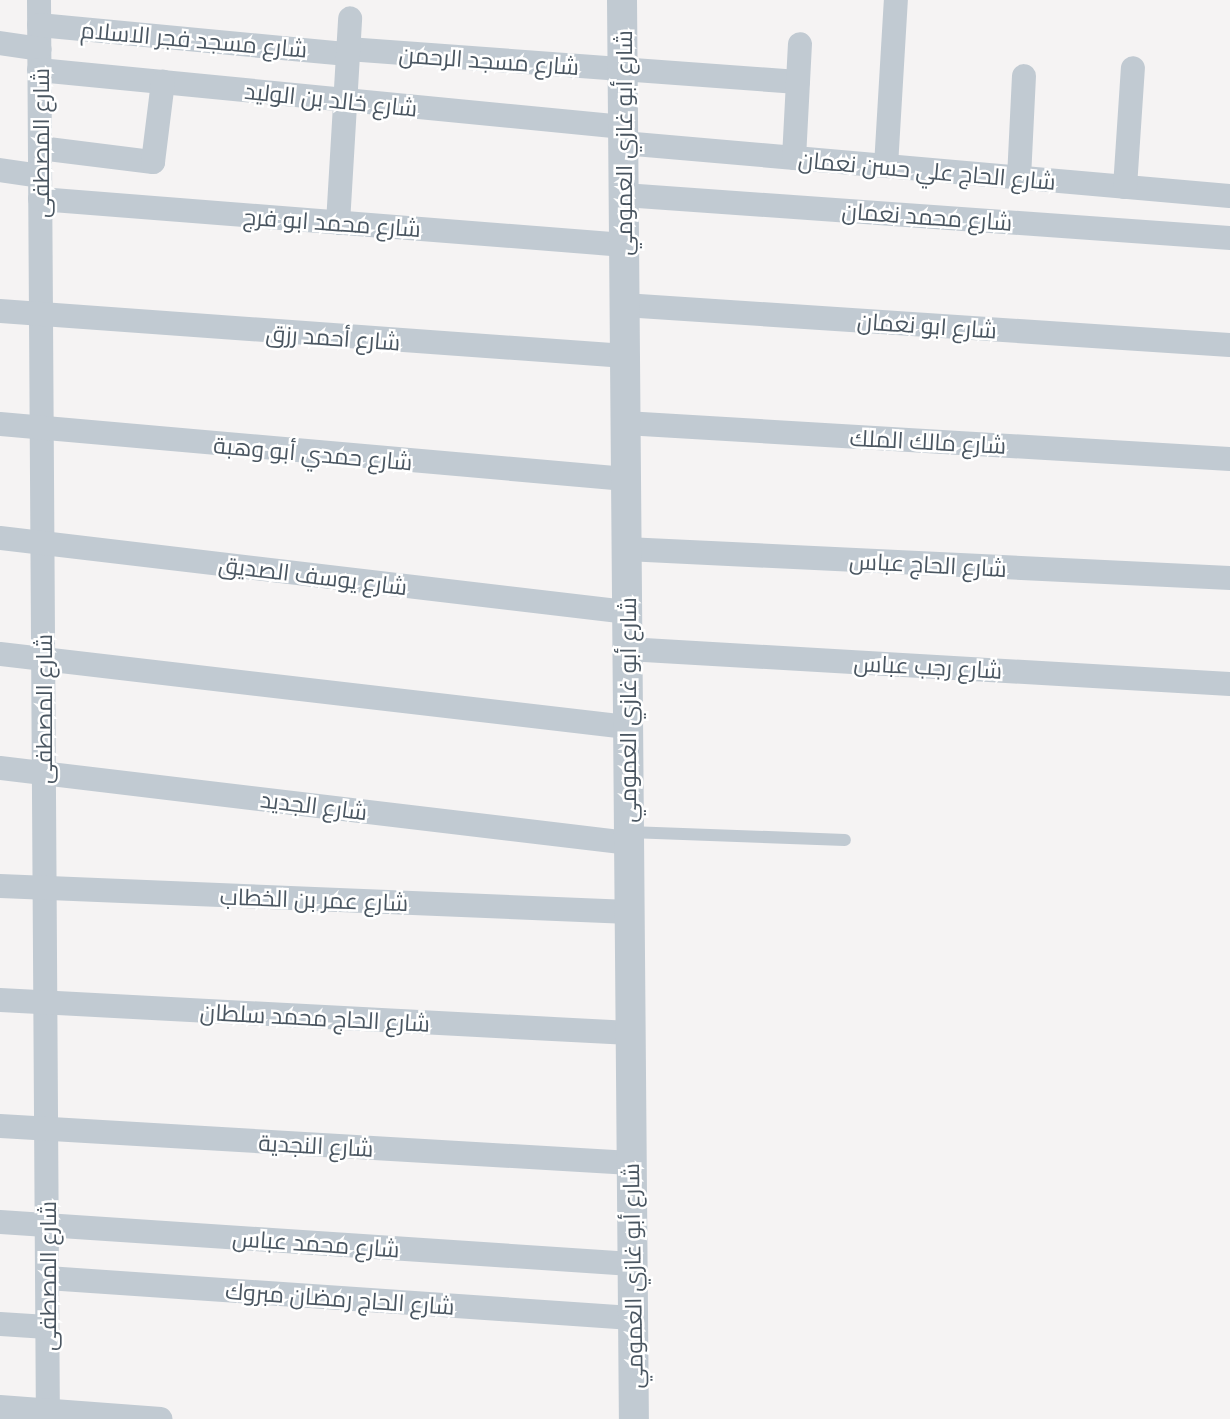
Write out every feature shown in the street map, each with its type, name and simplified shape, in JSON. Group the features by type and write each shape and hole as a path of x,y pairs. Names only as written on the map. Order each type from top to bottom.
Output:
{"street":[{"name":"شارع المصطفى","path":"39,0 48,1415"},
{"name":"شارع أبو غازي العمومي","path":"622,0 634,1419"},
{"path":"886,166 896,0"},
{"path":"338,223 350,18"},
{"path":"0,43 39,48"},
{"path":"794,158 800,44"},
{"name":"شارع مسجد فجر الاسلام","path":"39,48 348,51"},
{"name":"شارع خالد بن الوليد","path":"39,48 163,82 345,100 623,135"},
{"name":"شارع مسجد الرحمن","path":"348,51 798,82"},
{"path":"1125,187 1133,68"},
{"path":"1019,178 1024,76"},
{"path":"40,148 153,162 163,82"},
{"name":"شارع الحاج علي حسن نعمان","path":"623,135 794,158 1230,196"},
{"name":"شارع محمد ابو فرج","path":"0,170 40,188 338,223 624,245"},
{"name":"شارع محمد نعمان","path":"624,195 1230,238"},
{"name":"شارع ابو نعمان","path":"624,304 1230,345"},
{"name":"شارع أحمد رزق","path":"0,311 41,318 625,356"},
{"name":"شارع مالك الملك","path":"625,423 1230,459"},
{"name":"شارع حمدي أبو وهبة","path":"0,424 42,430 626,479"},
{"name":"شارع يوسف الصديق","path":"0,538 626,612"},
{"name":"شارع الحاج عباس","path":"626,549 1230,578"},
{"name":"شارع رجب عباس","path":"627,649 1230,684"},
{"path":"0,654 627,727"},
{"name":"شارع الجديد","path":"0,768 628,837"},
{"name":"شارع عمر بن الخطاب","path":"0,886 629,912"},
{"name":"شارع الحاج محمد سلطان","path":"0,1000 630,1033"},
{"name":"شارع النجدية","path":"0,1126 631,1163"},
{"name":"شارع محمد عباس","path":"0,1222 632,1264"},
{"name":"شارع الحاج رمضان مبروك","path":"47,1278 632,1318"},
{"path":"0,1324 47,1328"},
{"path":"0,1407 48,1415 161,1419"}],"lane":[{"path":"628,837 845,840"}]}
